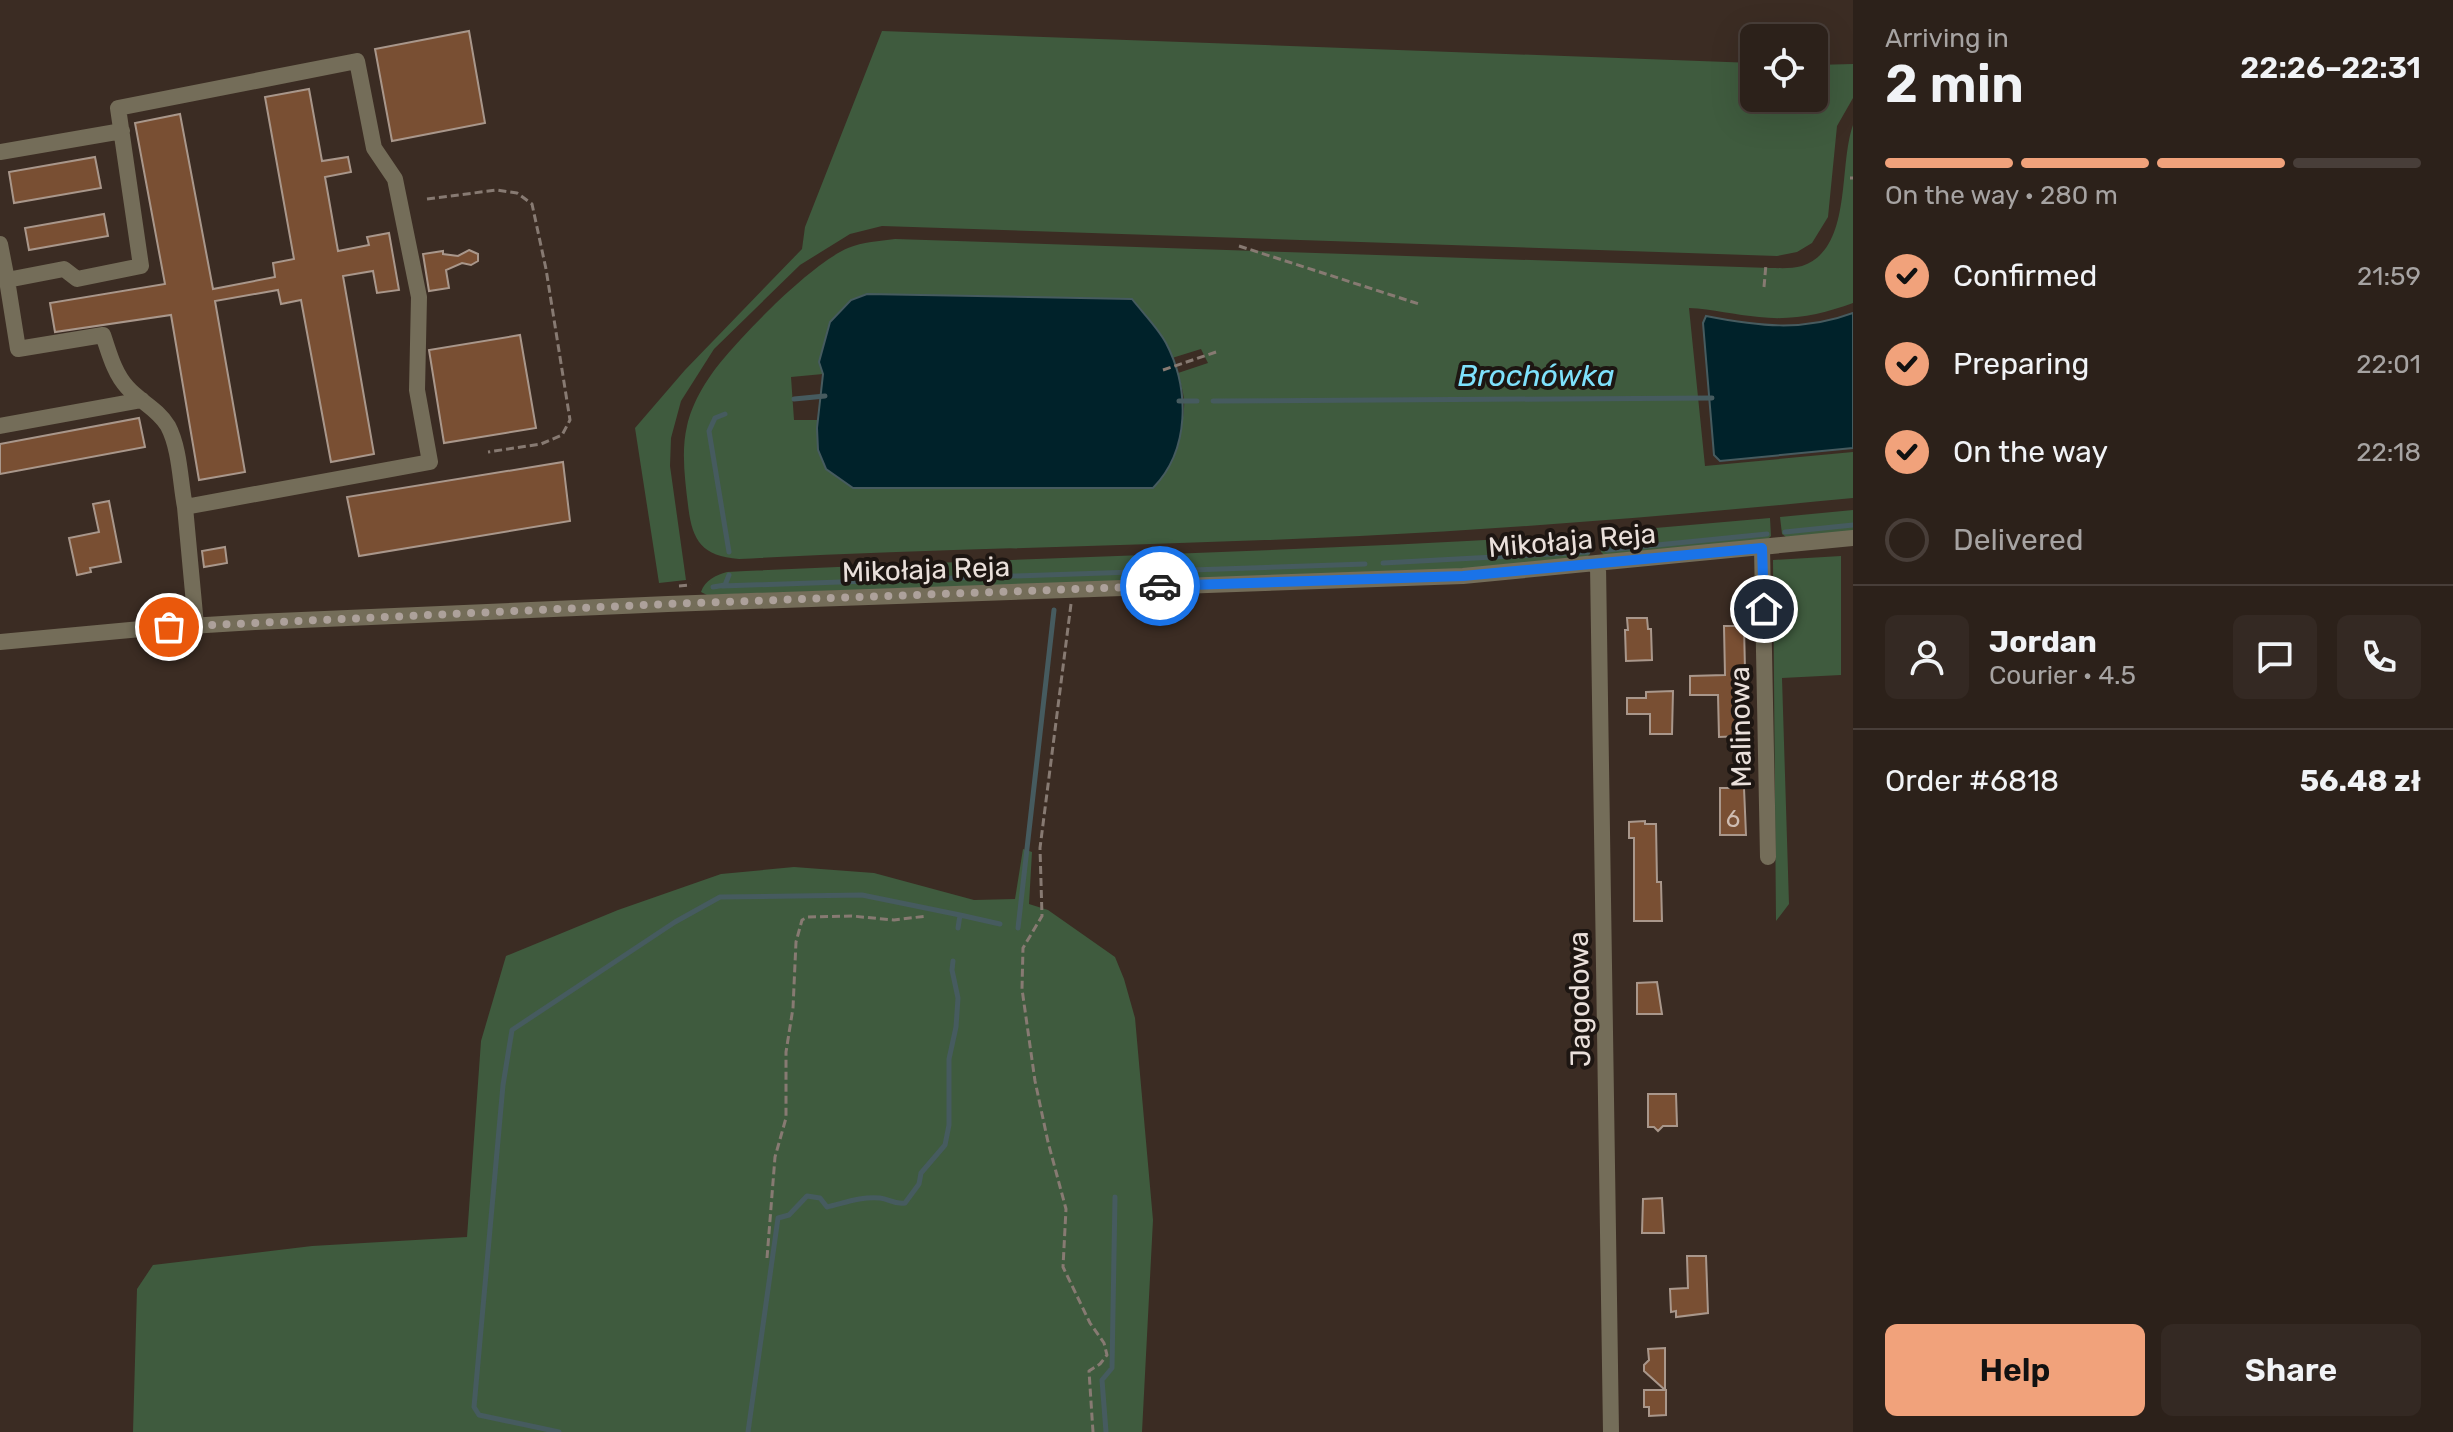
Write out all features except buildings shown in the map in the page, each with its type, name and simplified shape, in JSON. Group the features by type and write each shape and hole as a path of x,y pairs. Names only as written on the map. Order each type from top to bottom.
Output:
{"street":[{"path":"7,280 64,269 77,279 141,266 118,108 357,61 374,148 395,179 419,297 417,390 430,462 185,507"},
{"path":"0,152 122,131"},
{"path":"0,244 18,349 103,335 127,387 167,425 174,443 185,507 196,625"},
{"path":"0,426 142,400"},
{"name":"Mikołaja Reja","path":"0,642 196,625 668,604 1463,576 1853,538"},
{"name":"Malinowa","path":"1762,548 1768,857"},
{"name":"Jagodowa","path":"1598,565 1611,1432"}],"path":[{"path":"427,199 497,190 517,193 532,204 546,269 570,420 562,435 541,444 488,452"},
{"path":"1239,246 1419,304"},
{"path":"1764,287 1766,264"},
{"path":"1163,370 1219,351"},
{"path":"1073,589 1040,848 1042,916 1023,948 1022,989 1035,1081 1066,1209 1063,1267 1090,1323 1104,1343 1107,1355 1089,1371 1093,1432"},
{"path":"767,1258 775,1157 786,1118 786,1052 793,1008 796,942 802,920 808,917 852,916 894,920 927,916"}],"green space":[{"path":"882,31 1740,62 1740,112 1828,112 1828,65 1853,64 1853,98 1837,126 1828,217 1812,243 1797,252 1777,256 882,226 850,234 800,265 714,349 681,401 671,438 670,466 686,580 659,583 635,428 685,370 802,249 805,227"},
{"path":"1853,125 1853,303 1819,313 1783,318 1689,308 1705,466 1853,452 1853,498 1422,533 739,559 707,550 692,528 684,445 689,417 702,389 719,364 766,313 818,267 848,248 895,239 1794,268 1818,257 1837,225","holes":["867,294 1132,299 1165,342 1172,358 1201,349 1208,363 1178,373 1184,399 1183,421 1171,459 1153,488 839,479 827,467 820,453 817,437 820,420 794,420 791,377 823,374 819,362 830,322"]},
{"path":"1853,510 1853,531 1786,537 1782,534 1780,517"},
{"path":"1770,518 1771,536 1768,539 1605,556 1601,552 1598,533"},
{"path":"1588,534 1590,554 1587,557 1471,569 707,595 701,592 711,579 727,572 1373,546"},
{"path":"1841,556 1841,675 1782,678 1789,904 1776,921 1773,560"},
{"path":"1023,849 1032,852 1029,904 1048,910 1115,957 1135,1018 1153,1220 1142,1432 133,1432 137,1289 153,1265 312,1246 467,1237 481,1041 506,956 618,910 721,874 794,867 874,873 974,900 1015,899"}],"water":[{"path":"867,294 1132,299 1166,343 1179,380 1182,399 1180,438 1165,473 1153,488 853,488 826,469 818,450 817,428 823,374 819,362 830,322 851,300"},
{"path":"1853,313 1853,448 1720,461 1714,455 1703,323 1706,316 1798,325"}],"waterway":[{"name":"Brochówka","path":"794,399 825,396"},
{"name":"Brochówka","path":"1213,401 1712,398"},
{"name":"Brochówka","path":"1179,401 1197,401"},
{"name":"Brochówka","path":"725,414 715,418 709,431 729,552"},
{"path":"1785,532 1853,525"},
{"path":"1607,550 1767,534"},
{"path":"1383,563 1588,552"},
{"path":"722,586 1365,564"},
{"name":"Brochówka","path":"713,587 725,585 729,575"},
{"path":"1018,928 1054,610"},
{"path":"559,1432 479,1415 474,1407 503,1085 512,1030 675,922 720,897 862,895 960,915"},
{"path":"958,928 960,915 1000,924"},
{"path":"748,1432 778,1218 789,1215 807,1196 820,1198 827,1207 873,1198 905,1203 919,1184 921,1173 945,1145 949,1125 949,1059 958,998 953,961"},
{"path":"1106,1432 1102,1380 1112,1368 1115,1197"}],"way so far":[{"path":"169,627 1160,586"}],"route":[{"path":"1160,586 1463,576 1762,548 1764,609"}]}
